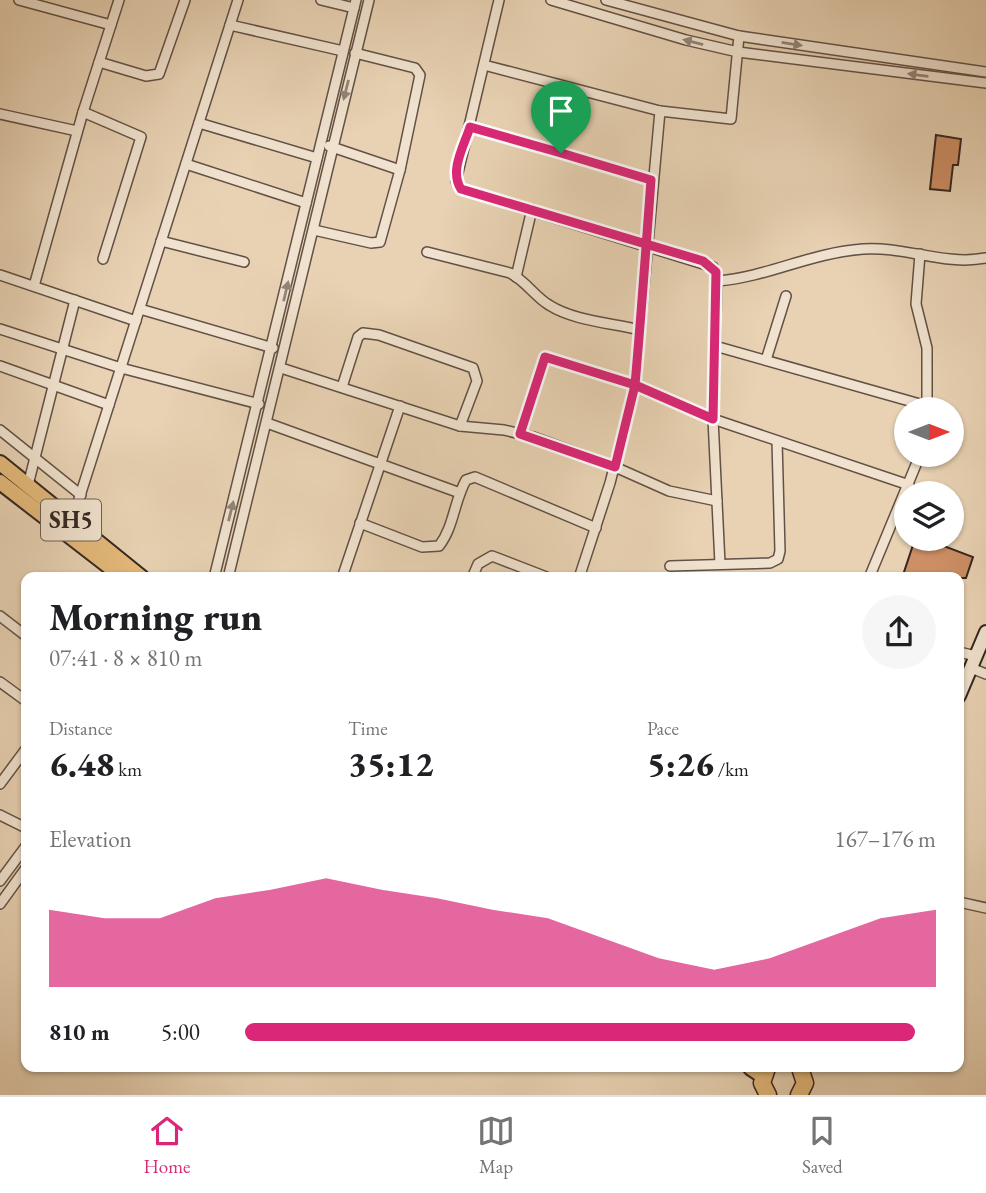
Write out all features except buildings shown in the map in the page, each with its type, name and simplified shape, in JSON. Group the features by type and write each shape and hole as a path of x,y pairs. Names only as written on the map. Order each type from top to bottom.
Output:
{"highway":[{"path":"761,1072 768,1095"},
{"path":"799,1095 805,1083 801,1072"}],"main road":[{"name":"SH5","path":"0,463 135,572"},
{"name":"SH5","path":"0,482 116,572"},
{"path":"964,684 986,632"}],"street":[{"path":"19,0 111,25"},
{"path":"33,286 77,131 119,0"},
{"path":"99,61 146,76 159,74 185,0"},
{"path":"72,521 238,0"},
{"path":"216,572 273,348 355,4 321,0"},
{"path":"230,572 369,0"},
{"path":"499,0 470,127 456,171 456,181 461,189 703,261 713,267 717,281 713,419 720,564"},
{"path":"551,0 686,40 738,52 986,83"},
{"path":"607,0 739,36 986,72"},
{"path":"230,25 343,51"},
{"path":"484,65 660,111 731,119 739,36"},
{"path":"314,230 371,243 380,242 400,170 419,75 415,68 355,53"},
{"path":"581,572 615,467 635,385 651,180 660,111"},
{"path":"83,112 141,137 103,259"},
{"path":"0,114 77,131"},
{"path":"198,123 317,158"},
{"path":"470,127 651,180"},
{"path":"320,143 400,170"},
{"path":"186,164 306,203"},
{"path":"516,277 532,209"},
{"path":"161,241 244,261"},
{"path":"717,281 752,277 792,261 834,251 868,249 964,260 986,258"},
{"path":"427,252 516,277 550,306 640,330"},
{"path":"920,254 916,304 928,348 927,397"},
{"path":"0,275 136,321"},
{"path":"766,360 786,296"},
{"path":"28,485 75,300"},
{"path":"140,309 273,348"},
{"path":"0,328 121,368 259,404"},
{"path":"342,387 358,337 363,333 379,335 473,368 477,381 460,426"},
{"path":"715,346 894,398"},
{"path":"520,434 545,357 635,385 713,419 897,481"},
{"path":"0,366 109,405"},
{"path":"281,368 460,426 520,434 615,467 687,497 717,501"},
{"path":"344,572 400,406"},
{"path":"267,423 460,493"},
{"path":"0,430 81,495"},
{"path":"670,566 770,563 778,559 780,551 776,441"},
{"path":"360,523 422,547 439,545 466,480 480,478 596,528"},
{"path":"872,572 894,520"},
{"path":"475,572 478,564 492,556 534,572"},
{"path":"0,616 21,632"},
{"path":"964,656 986,674"},
{"path":"0,682 21,697"},
{"path":"0,784 21,756"},
{"path":"0,815 21,826"},
{"path":"0,881 21,853"},
{"path":"0,904 21,875"},
{"path":"964,903 986,908"}],"route":[{"path":"561,153 470,127 456,171 456,181 461,189 532,209 646,245 703,261 716,272 713,419 635,385 615,467 520,434 545,357 635,385 640,330 646,245 651,180 561,153"}]}
